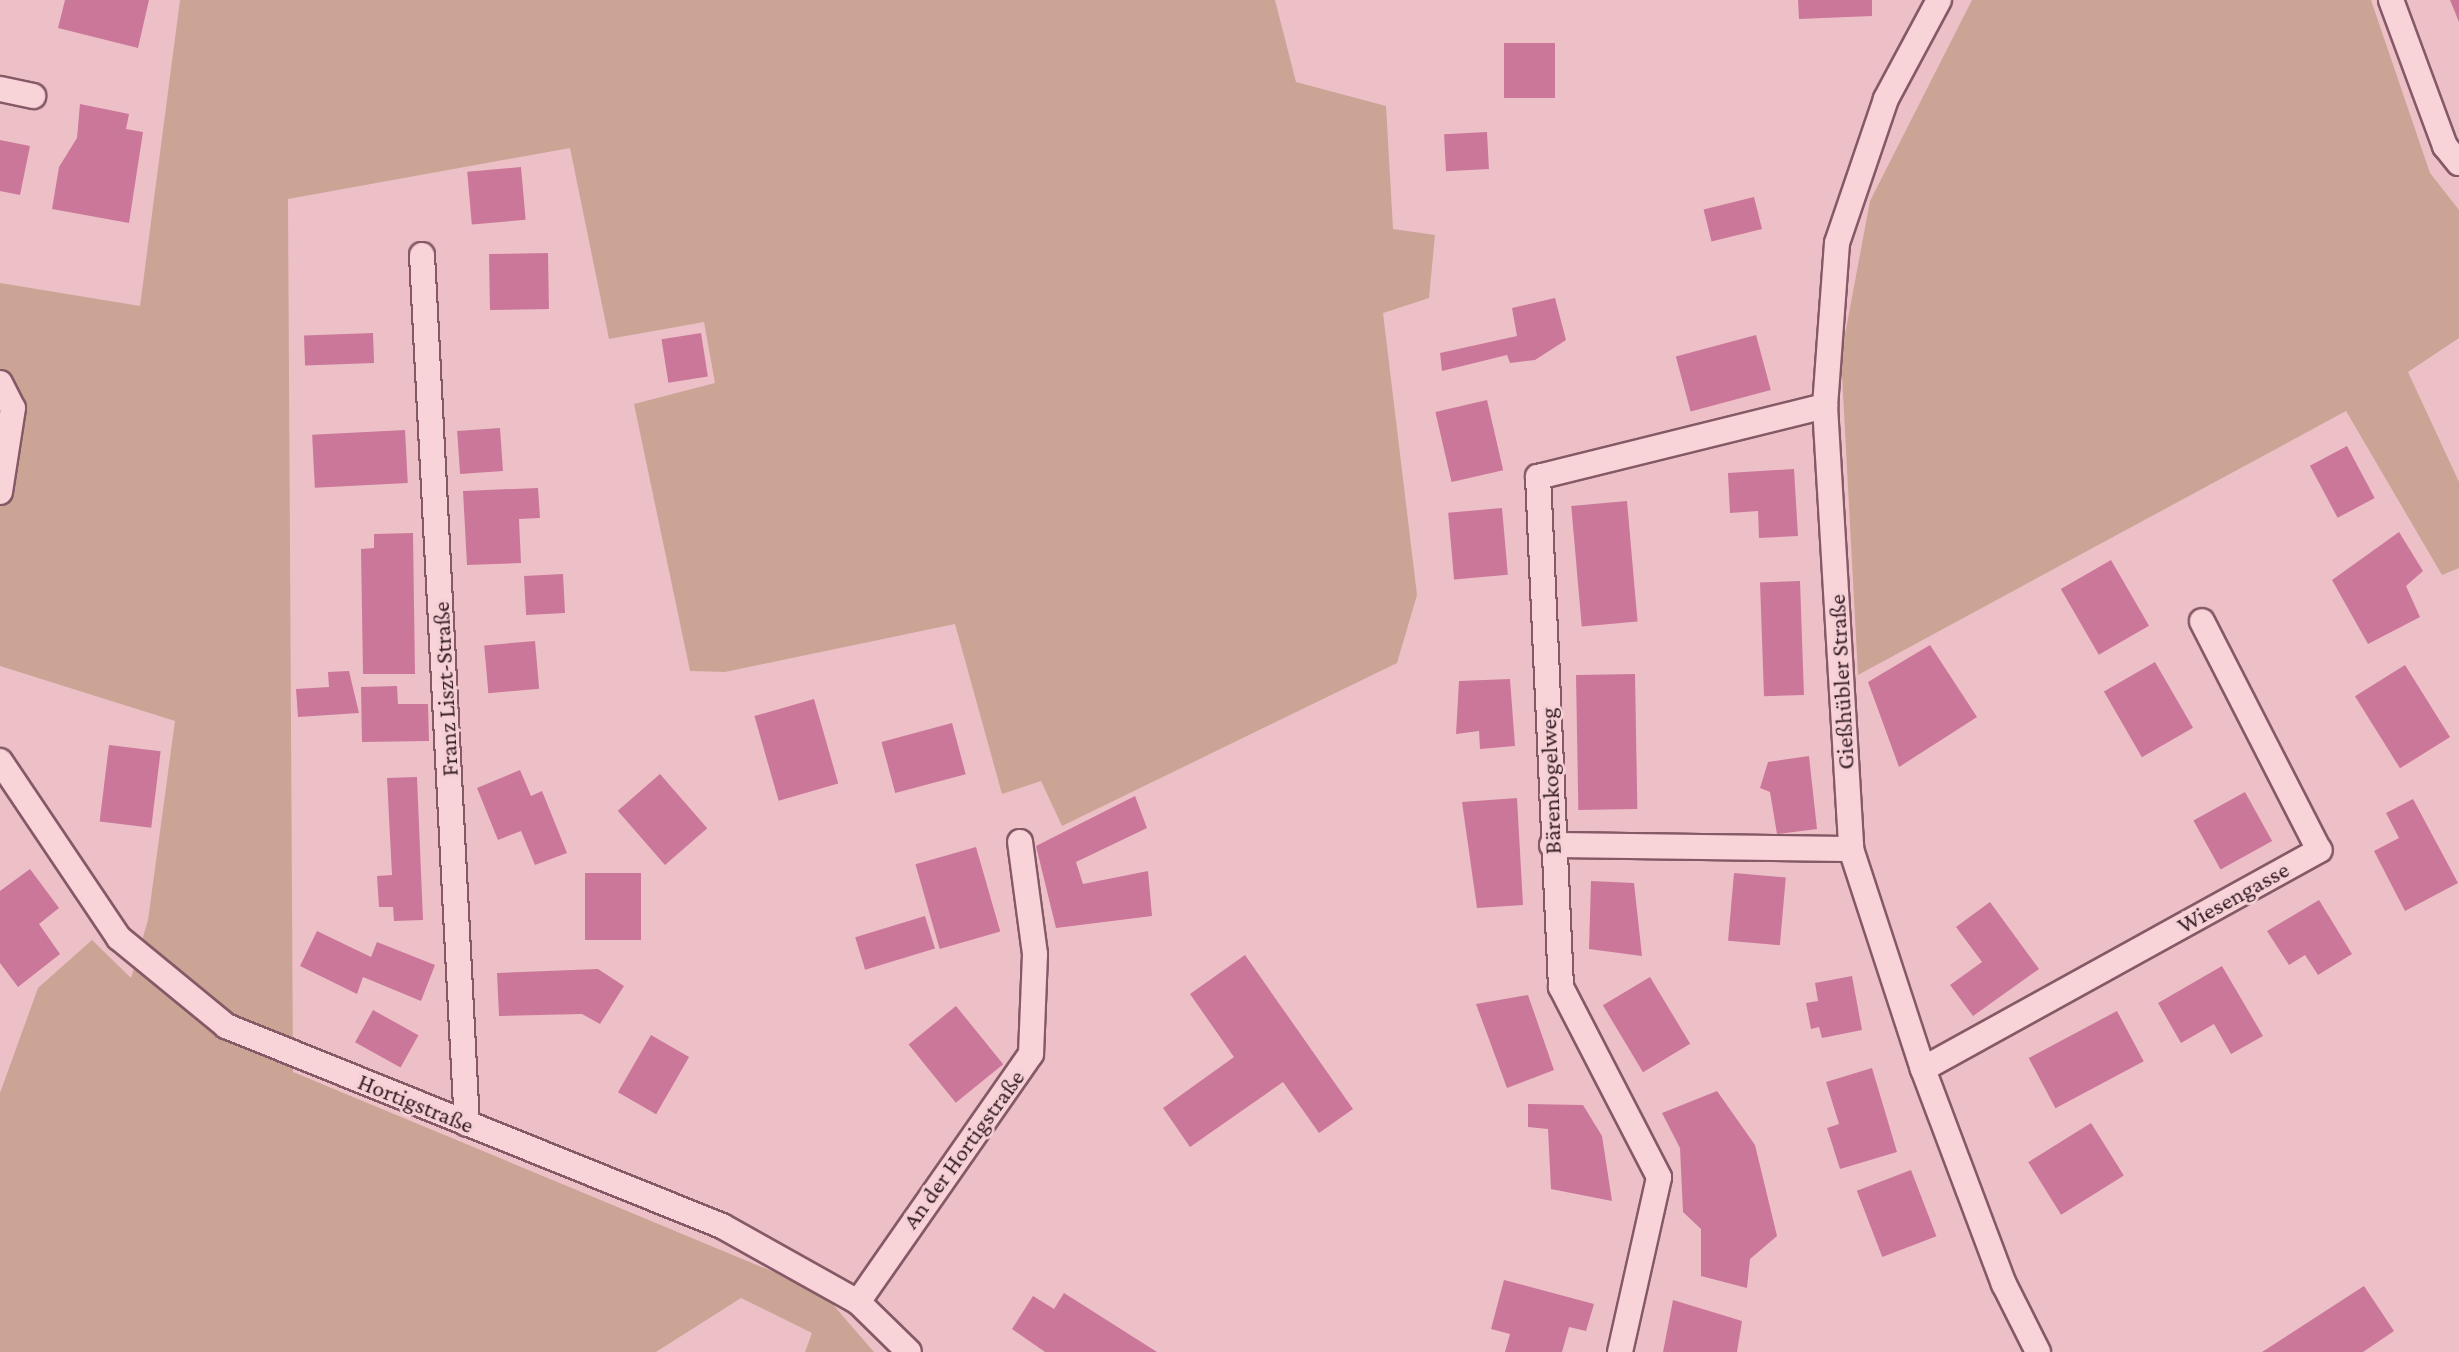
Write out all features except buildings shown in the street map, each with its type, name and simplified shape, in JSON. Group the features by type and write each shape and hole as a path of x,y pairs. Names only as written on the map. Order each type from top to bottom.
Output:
{"street":[{"name":"Gießhübler Straße","path":"1939,0 1886,99 1837,243 1825,406 1851,849 1923,1069 2004,1284 2038,1352"},
{"path":"2391,0 2445,146 2459,163"},
{"path":"0,89 33,96"},
{"name":"Franz Liszt-Straße","path":"422,255 467,1124"},
{"path":"0,383 13,408 0,492"},
{"name":"Bärenkogelweg","path":"1620,1352 1659,1177 1561,987 1552,845 1538,477 1825,406"},
{"name":"Wiesengasse","path":"1923,1069 2319,850 2202,621"},
{"name":"Hortigstraße","path":"0,761 119,938 226,1026 722,1226 858,1302 900,1350"},
{"name":"An der Hortigstraße","path":"858,1302 1031,1054 1035,954 1020,842"},
{"path":"1552,845 1851,849"}],"shaded area":[{"path":"180,0 1275,0 1296,82 1386,106 1393,229 1435,235 1429,298 1383,313 1417,595 1397,663 1062,826 1041,781 1002,794 955,624 725,672 690,671 634,404 715,383 704,322 609,339 570,148 288,199 293,1072 822,1292 874,1352 805,1352 812,1333 741,1298 656,1352 0,1352 0,1093 38,988 92,940 131,978 148,920 175,721 0,666 0,283 140,306"},
{"path":"1972,0 2371,0 2430,173 2459,210 2459,338 2408,372 2459,482 2459,568 2442,575 2346,411 1858,675 1841,356 1870,201"}]}
